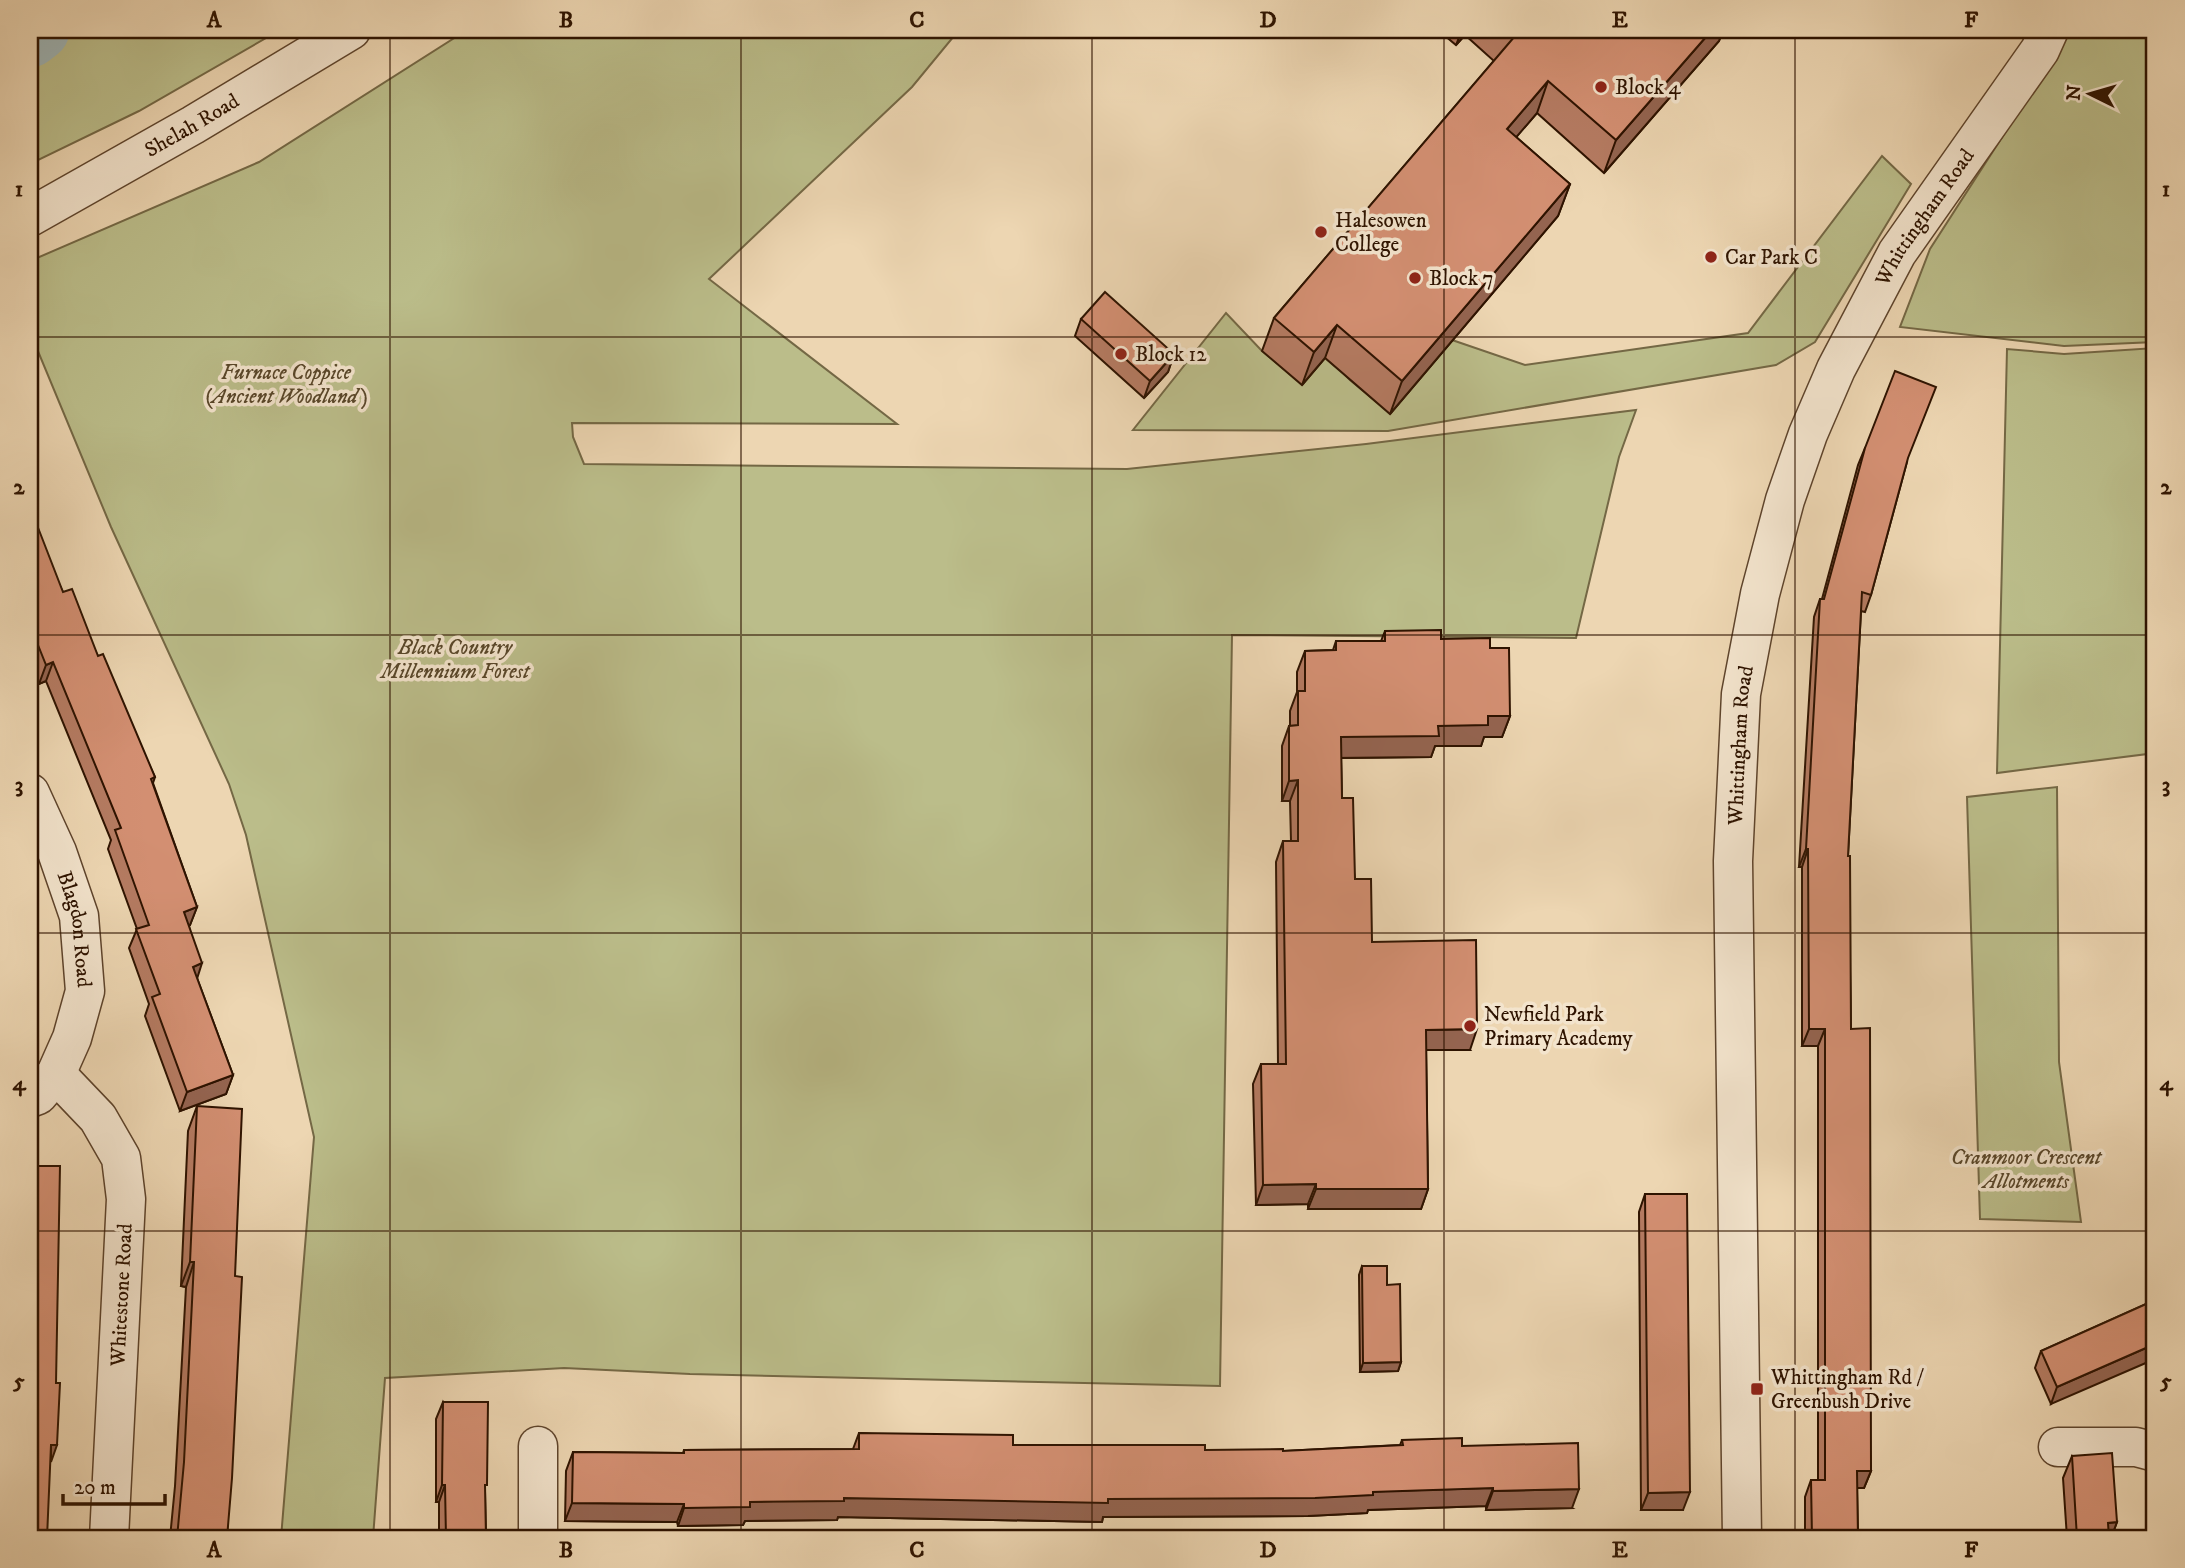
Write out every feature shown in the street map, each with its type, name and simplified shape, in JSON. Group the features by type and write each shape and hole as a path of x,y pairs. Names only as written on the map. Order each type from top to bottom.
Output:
{"street":[{"name":"Shelah Road","path":"30,218 351,30"},
{"name":"Whittingham Road","path":"1742,1538 1733,861 1741,694 1760,594 1784,500 1836,369 1897,253 2040,50 2049,30"},
{"name":"Blagdon Road","path":"30,793 57,852 79,916 84,958 85,990 72,1038 43,1086"},
{"name":"Whitestone Road","path":"43,1086 98,1118 121,1158 126,1199 109,1538"},
{"path":"538,1446 538,1538"},
{"path":"2058,1447 2136,1447 2155,1452"}],"green space":[{"path":"39,30 280,30 139,111 30,164 30,37"},
{"path":"467,30 959,30 912,87 709,279 897,424 572,423 573,437 584,464 1127,469 1366,444 1636,410 1619,457 1576,638 1232,635 1220,1386 690,1374 564,1368 385,1378 373,1538 281,1538 314,1137 246,835 229,784 111,527 30,332 30,261 259,162"},
{"path":"2066,30 2155,30 2155,342 2064,346 1900,327 1930,249 2057,52"},
{"path":"1882,156 1911,184 1815,342 1776,365 1388,431 1133,430 1226,313 1262,351 1302,384 1326,355 1350,380 1390,413 1452,340 1525,365 1748,333"},
{"path":"2155,348 2155,753 1997,773 2007,349 2064,354"},
{"name":"Cranmoor Crescent Allotments","path":"2057,787 2059,1062 2081,1222 1980,1219 1967,797"}],"building":[{"name":"Block 7","path":"1508,30 1712,30 1616,140 1548,81 1507,129 1570,184 1402,381 1337,325 1314,352 1274,318 1515,36"},
{"path":"1105,292 1174,354 1150,381 1081,319"},
{"path":"1895,371 1936,387 1908,458 1871,595 1862,592 1848,856 1851,1029 1870,1028 1871,1471 1857,1471 1858,1538 1812,1538 1811,1480 1825,1480 1825,1029 1809,1029 1806,849 1820,599 1824,599 1865,448"},
{"path":"37,525 63,592 72,589 98,656 103,654 155,777 151,779 197,907 184,912 202,963 193,967 233,1075 187,1092 152,997 160,994 136,929 149,925 115,830 121,828 53,662 46,665 30,625 30,528"},
{"path":"1441,630 1441,639 1490,638 1490,648 1509,648 1510,716 1488,716 1488,725 1438,726 1439,736 1341,737 1342,798 1353,798 1355,879 1371,879 1372,942 1476,940 1477,1029 1426,1030 1428,1189 1316,1189 1316,1184 1263,1185 1261,1064 1286,1064 1283,841 1298,841 1298,780 1289,781 1289,726 1298,725 1298,691 1305,691 1305,651 1336,650 1336,641 1385,641 1385,631"},
{"path":"197,1106 242,1109 235,1276 242,1277 227,1538 177,1538 184,1462 194,1262 190,1262"},
{"path":"30,1166 60,1166 56,1383 60,1383 57,1445 51,1445 47,1538 30,1538"},
{"path":"1645,1194 1687,1194 1690,1492 1648,1493"},
{"path":"1362,1266 1387,1266 1387,1285 1400,1284 1401,1362 1363,1363"},
{"path":"2155,1300 2155,1344 2057,1387 2041,1351"},
{"path":"443,1402 488,1402 486,1538 446,1538 445,1485 442,1485"},
{"path":"859,1433 1013,1435 1013,1445 1205,1445 1205,1450 1283,1451 1403,1445 1402,1440 1462,1438 1462,1446 1578,1443 1579,1489 1493,1491 1493,1488 1373,1492 1373,1495 1315,1498 1108,1499 1108,1503 844,1498 844,1501 750,1502 750,1507 684,1508 684,1504 572,1503 573,1452 684,1453 684,1450 859,1449"},
{"path":"2112,1453 2117,1522 2108,1523 2109,1538 2077,1538 2072,1456"}],"waterway":[{"path":"30,37 39,30"}],"place":[{"name":"Block 4","path":"1601,87"},
{"name":"Halesowen College","path":"1321,232"},
{"name":"Car Park C","path":"1711,257"},
{"name":"Block 7","path":"1415,278"},
{"name":"Block 12","path":"1121,354"},
{"name":"Newfield Park Primary Academy","path":"1470,1026"},
{"name":"Whittingham Rd / Greenbush Drive","path":"1757,1389"}],"park label":[{"name":"Furnace Coppice (Ancient Woodland)","path":"286,384"},
{"name":"Black Country Millennium Forest","path":"455,659"}]}
